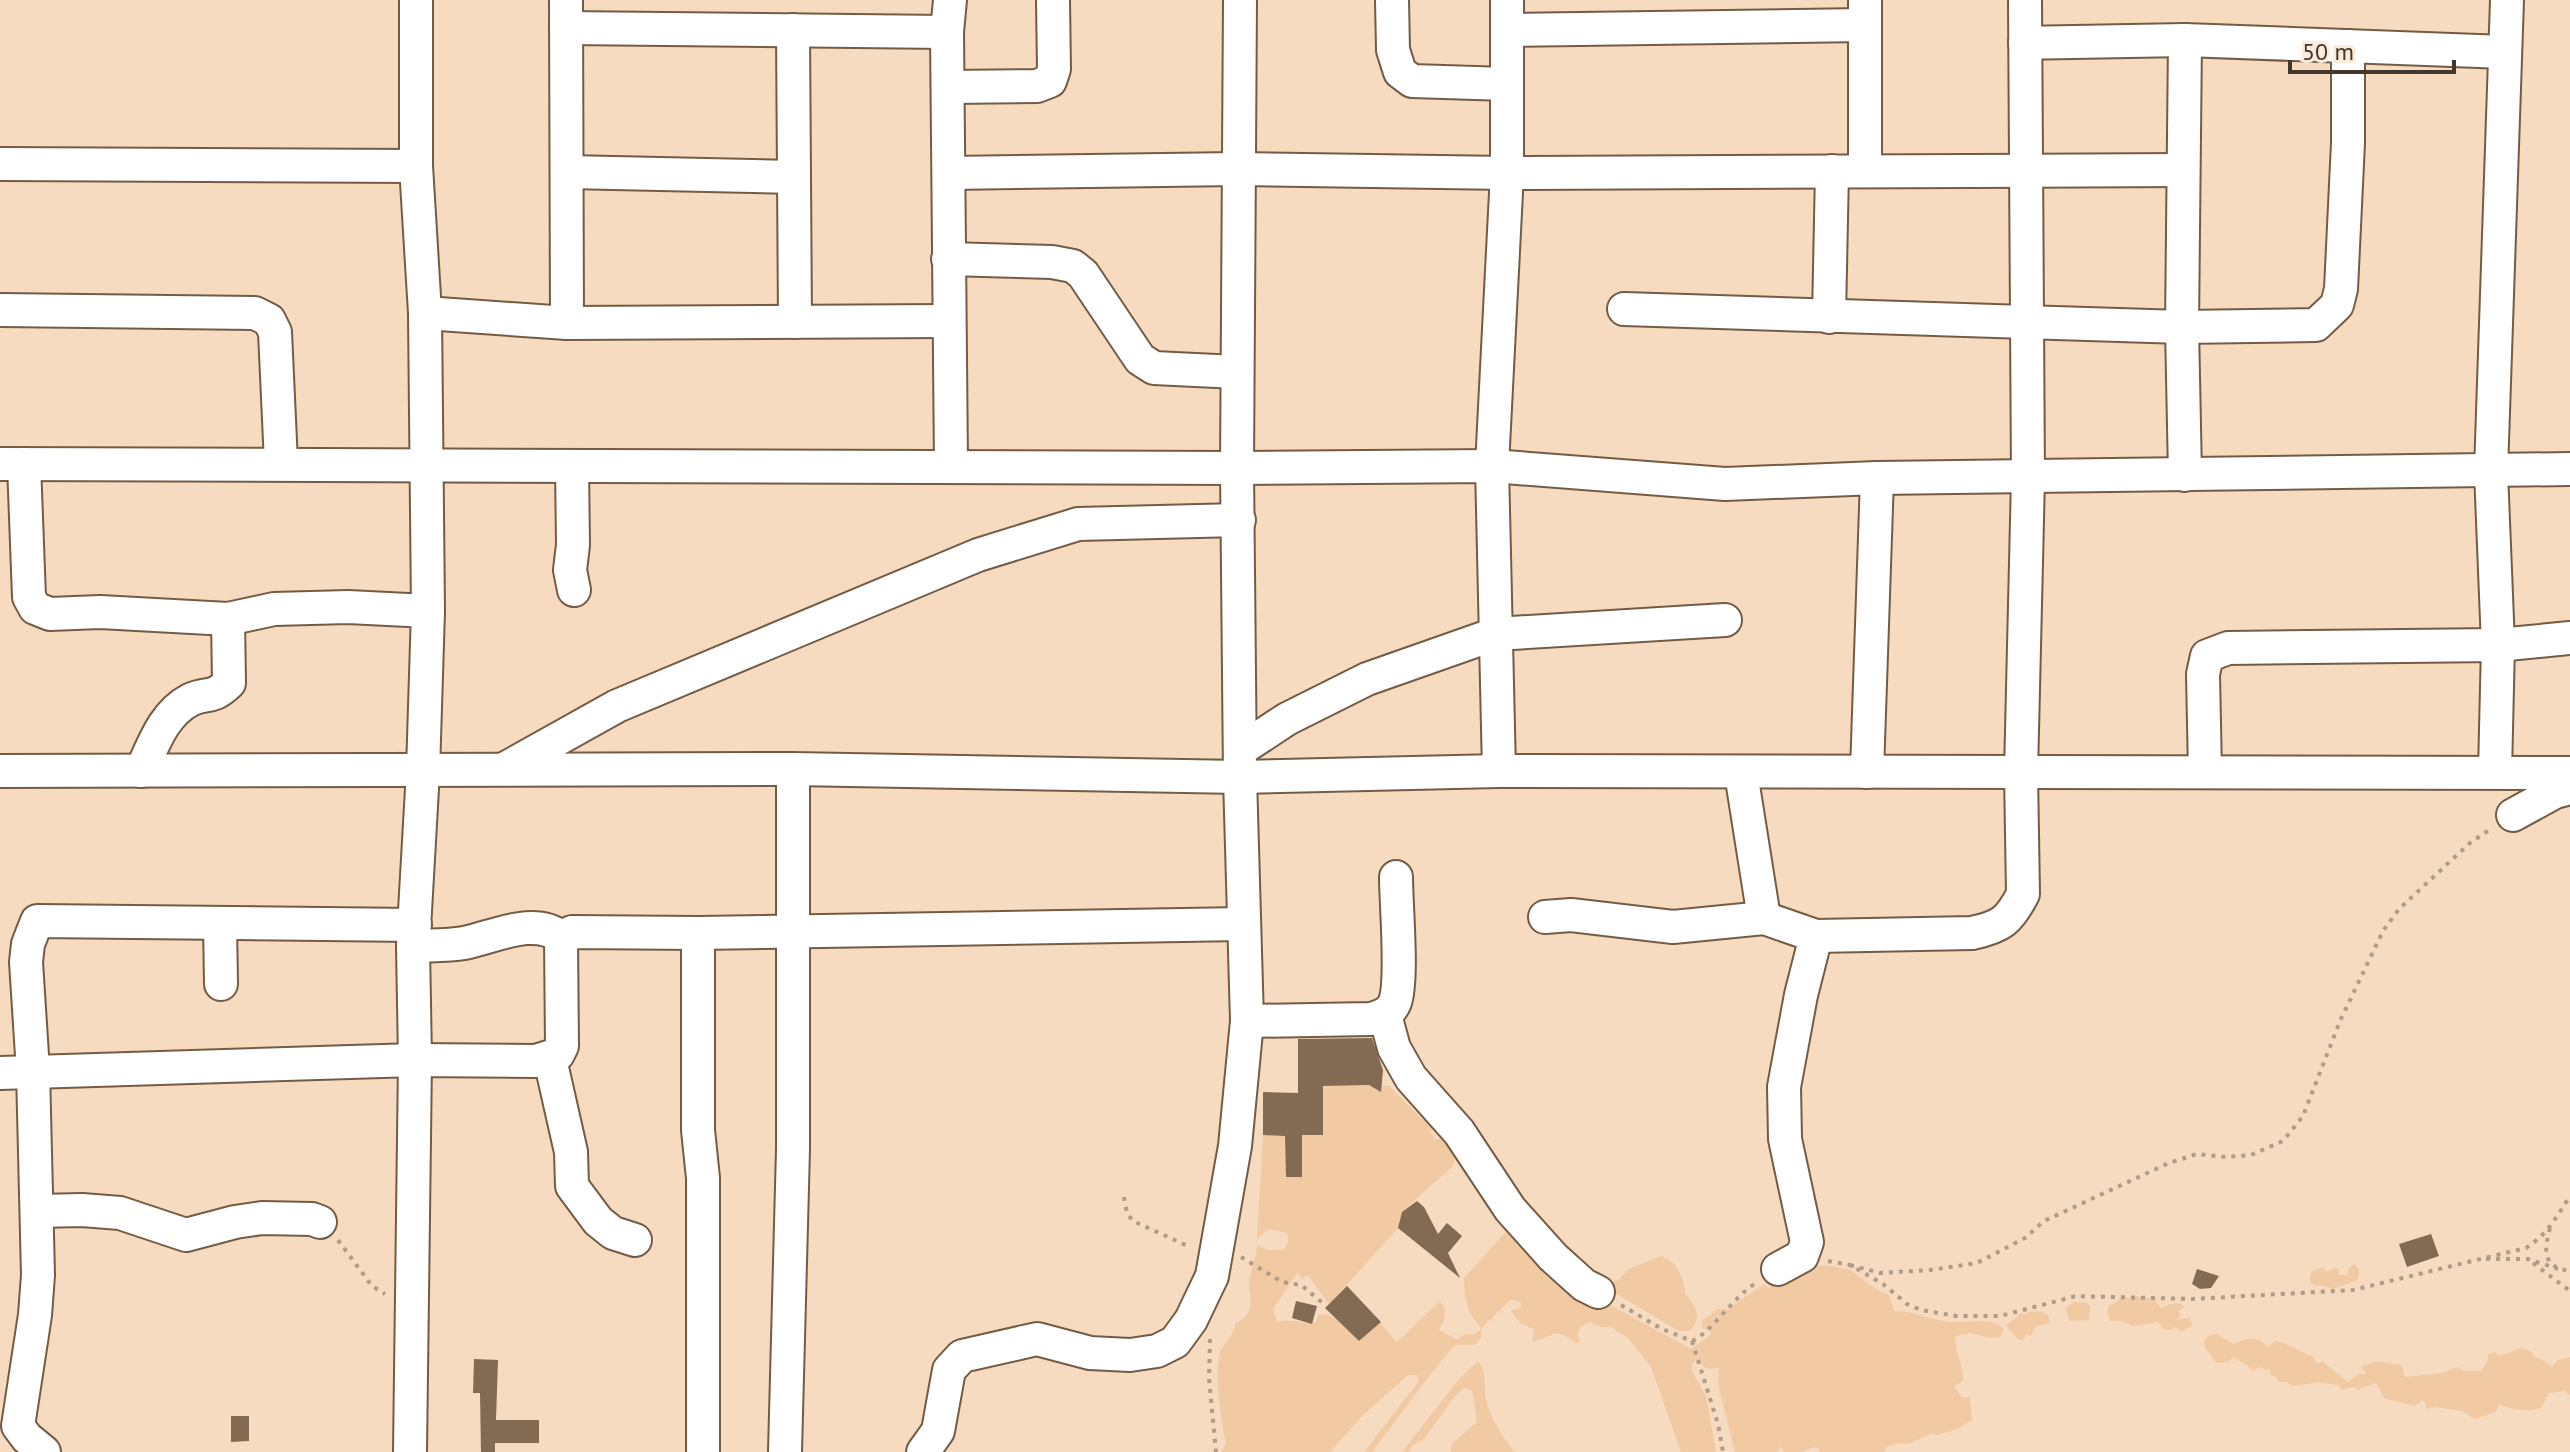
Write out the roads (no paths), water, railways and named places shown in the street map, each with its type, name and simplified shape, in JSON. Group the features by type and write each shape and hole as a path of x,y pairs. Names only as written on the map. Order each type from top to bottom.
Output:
{"street":[{"path":"410,1452 414,935 428,611 425,313 416,166 416,0"},
{"path":"950,0 947,32 951,466"},
{"path":"948,87 1037,86 1050,81 1054,69 1053,0"},
{"path":"923,1452 938,1431 949,1370 962,1356 1037,1339 1090,1353 1130,1355 1157,1351 1175,1342 1191,1320 1214,1266 1235,1146 1247,1021 1237,468 1240,0"},
{"path":"1392,0 1393,50 1400,72 1412,81 1507,84"},
{"path":"1545,917 1571,915 1673,927 1764,918 1816,936 1972,933 1997,928 2023,894 2021,773 2028,478 2025,0"},
{"path":"2495,772 2498,645 2491,471 2507,0"},
{"path":"1499,771 1492,466 1507,173 1507,15 1865,13 1865,170"},
{"path":"567,323 566,14 793,30 947,32"},
{"path":"793,30 795,322"},
{"path":"2025,43 2185,40 2505,52"},
{"path":"2185,40 2182,327 2185,475"},
{"path":"1624,309 2182,327 2316,325 2337,305 2341,289 2348,143 2348,46"},
{"path":"0,164 416,166"},
{"path":"949,173 1237,169 1507,173 2183,170"},
{"path":"1829,317 1832,171"},
{"path":"567,172 794,177"},
{"path":"948,259 1052,262 1073,266 1083,274 1140,359 1154,368 1237,372"},
{"path":"0,310 255,313 269,320 275,332 281,463"},
{"path":"425,313 567,323 948,321"},
{"path":"428,611 348,607 274,609 228,619 100,612 50,614 35,608 29,597 12,464 281,463 426,467 1492,466 1725,484 1877,478 2570,469"},
{"path":"572,467 573,545 570,570 574,590"},
{"path":"1867,772 1877,478"},
{"path":"503,770 617,706 978,555 1078,524 1239,520"},
{"path":"141,771 161,728 176,711 191,699 212,696 229,683 228,619"},
{"path":"1240,763 1287,719 1367,679 1495,634 1725,620"},
{"path":"2205,772 2203,674 2207,656 2216,650 2498,645 2570,638"},
{"path":"0,771 793,769 1240,763 1499,771 1741,773 2570,773"},
{"path":"785,1452 793,1149 793,769"},
{"path":"1741,773 1764,918"},
{"path":"2513,815 2555,792 2570,788"},
{"path":"1247,1021 1371,1019 1385,1015 1395,1004 1397,986 1396,877"},
{"path":"0,1073 33,1071 415,1060 550,1059 558,1054 562,1046 561,937 543,928 466,942 414,935 220,923 37,921 28,944 26,962 33,1071 37,1211 35,1315 18,1426 44,1452"},
{"path":"220,923 221,984"},
{"path":"561,937 572,932 791,932 1243,924"},
{"path":"698,933 698,1130 703,1178 703,1452"},
{"path":"1785,1265 1802,1256 1807,1242 1785,1139 1784,1087 1801,995 1816,936"},
{"path":"1385,1015 1394,1048 1411,1078 1459,1132 1510,1209 1553,1257 1584,1285 1598,1292"},
{"path":"550,1059 571,1152 572,1186 598,1221 613,1233 635,1240"},
{"path":"37,1211 120,1213 186,1235 262,1218 312,1219 320,1222"}]}
